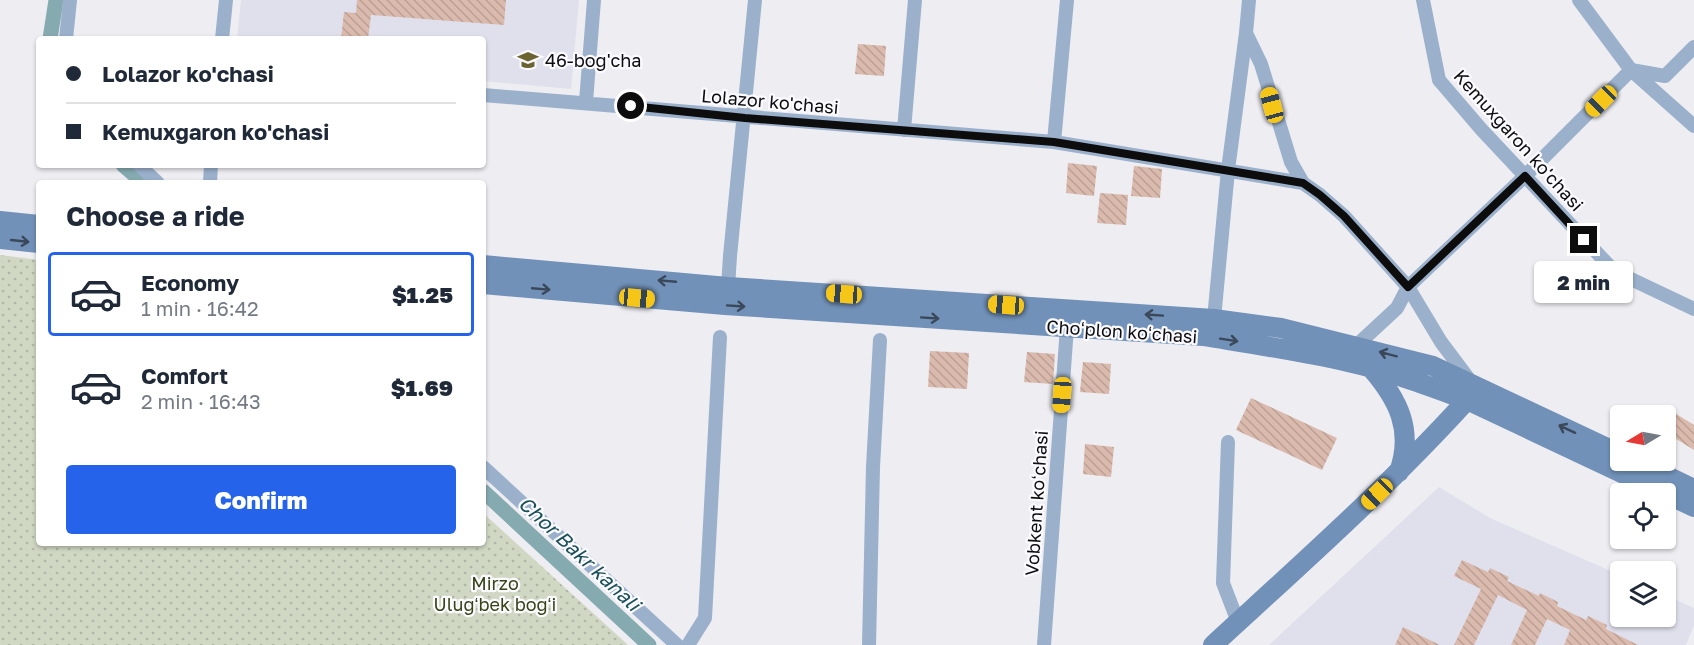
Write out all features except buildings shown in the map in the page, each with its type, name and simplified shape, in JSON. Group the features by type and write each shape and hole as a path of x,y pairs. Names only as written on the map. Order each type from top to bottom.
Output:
{"main road":[{"path":"0,221 36,225"},
{"path":"0,239 36,243"},
{"name":"Choʻplon koʻchasi","path":"486,265 729,286 1214,319 1281,328 1433,366 1469,391 1694,507"},
{"name":"Choʻplon koʻchasi","path":"486,284 725,305 1203,336 1351,362 1469,391 1610,450"},
{"path":"1371,368 1389,389 1401,416 1406,437 1405,456 1398,474"},
{"path":"1213,645 1332,538 1398,474 1469,391"},
{"path":"1657,471 1694,489"}],"street":[{"path":"66,36 70,0"},
{"path":"222,36 226,0"},
{"path":"586,102 594,0"},
{"path":"729,286 755,0"},
{"path":"904,130 915,0"},
{"path":"1054,142 1067,0"},
{"path":"1214,319 1228,170 1249,0"},
{"name":"Kemuxgaron ko'chasi","path":"1423,0 1439,80 1614,271 1694,309"},
{"path":"1579,0 1631,70 1694,126"},
{"path":"1246,33 1261,64 1291,162 1303,183 1344,216 1408,287 1469,391"},
{"path":"1631,70 1665,76 1694,46"},
{"path":"1356,346 1397,308 1408,287 1525,176 1631,70"},
{"name":"Lolazor ko'chasi","path":"486,95 1054,142 1303,183"},
{"path":"142,168 155,180"},
{"name":"Vobkent koʻchasi","path":"1044,645 1067,327"},
{"path":"688,645 705,618 720,337"},
{"path":"869,645 873,467 880,340"},
{"path":"1228,442 1223,583 1238,622"},
{"path":"486,470 677,645"}],"shaded area":[{"name":"46-bog'cha","path":"241,0 579,0 571,89 486,81 486,36 237,36"},
{"path":"1439,487 1490,518 1610,571 1610,627 1676,627 1676,600 1694,608 1694,625 1686,645 1269,645"}],"green space":[{"name":"Mirzo Ulugʻbek bogʻi","path":"0,255 36,260 36,546 486,546 486,516 628,645 0,645"}],"waterway":[{"name":"Chor Bakr kanali","path":"50,36 56,0"},
{"name":"Chor Bakr kanali","path":"126,168 140,180"},
{"name":"Chor Bakr kanali","path":"486,494 649,645"}],"place":[{"name":"46-bog'cha","path":"528,60"}],"route":[{"path":"631,106 745,118 1054,142 1303,183 1344,216 1408,287 1525,176 1584,240"}]}
